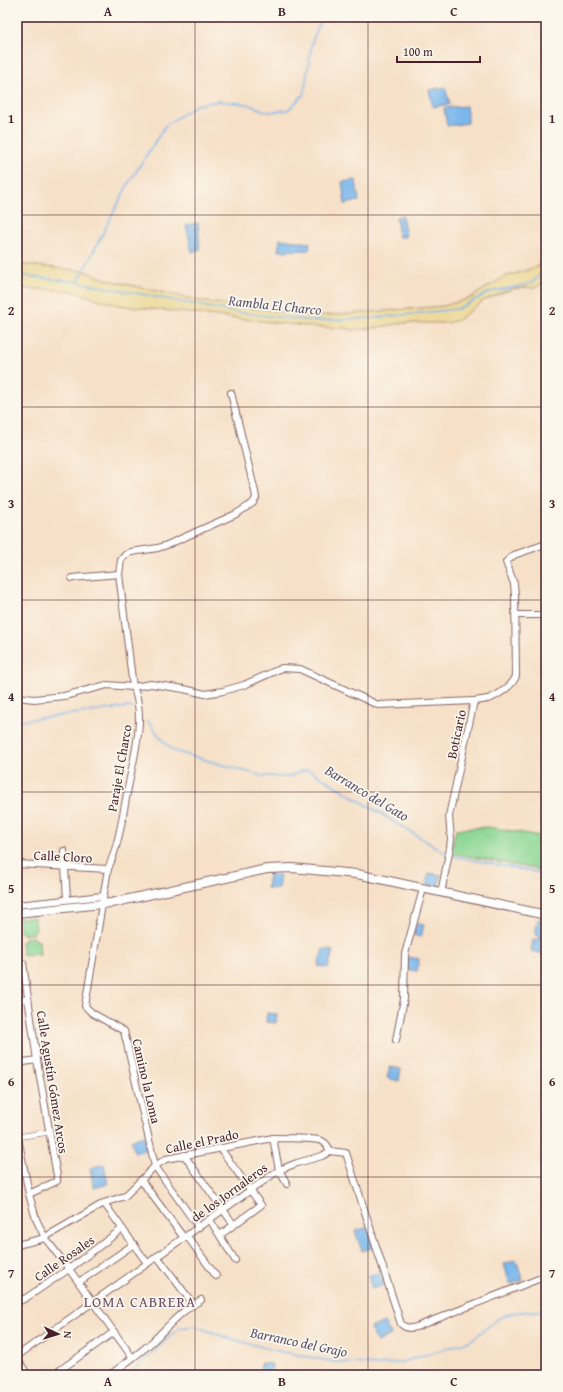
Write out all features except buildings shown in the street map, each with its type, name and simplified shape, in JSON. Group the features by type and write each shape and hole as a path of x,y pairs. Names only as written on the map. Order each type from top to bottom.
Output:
{"street":[{"path":"72,578 119,574 121,560 125,555 131,552 158,548 167,545 236,514 253,503 256,498 255,492 231,393"},
{"name":"Boticario","path":"441,893 451,839 449,816 474,701 490,698 496,695 514,680 516,676 516,615 514,584 506,562 514,555 546,544"},
{"name":"Paraje El Charco","path":"103,900 108,869 115,854 139,725 137,696 133,686 119,574"},
{"path":"516,615 546,615"},
{"path":"17,697 34,699 64,696 107,685 133,686 151,684 205,694 244,685 282,668 300,669 378,705 474,701"},
{"path":"64,851 67,899"},
{"name":"Calle Cloro","path":"17,864 108,869"},
{"path":"17,913 195,885 267,869 292,868 357,874 546,916"},
{"path":"396,1040 404,999 406,954 423,889"},
{"path":"17,905 67,899 103,900"},
{"name":"Camino la Loma","path":"103,900 85,1006 92,1013 124,1031 155,1166"},
{"name":"Calle Agustín Gómez Arcos","path":"17,961 23,963 37,1060 58,1176 57,1180 29,1194"},
{"path":"17,1000 29,999"},
{"path":"17,1063 37,1060"},
{"path":"18,1137 50,1132"},
{"path":"17,1133 29,1194 36,1219 45,1238 79,1282 132,1357"},
{"path":"273,1138 279,1170 287,1184"},
{"name":"Calle el Prado","path":"17,1245 45,1238 104,1203 125,1196 155,1166 166,1159 273,1138 321,1141 327,1144 330,1151"},
{"path":"220,1148 261,1205 220,1235"},
{"path":"330,1151 346,1152 400,1324 404,1327 416,1327 546,1276"},
{"name":"de los Jornaleros","path":"93,1303 279,1170 322,1156 330,1151"},
{"path":"184,1155 234,1226"},
{"path":"155,1166 198,1227"},
{"path":"141,1180 216,1276"},
{"path":"104,1203 147,1263"},
{"path":"210,1220 235,1260"},
{"name":"Calle Rosales","path":"17,1302 26,1298 69,1269 122,1229"},
{"path":"79,1282 134,1244"},
{"path":"157,1256 193,1304"},
{"path":"110,1375 152,1343 178,1316 193,1304 201,1300"},
{"path":"28,1375 17,1358 93,1303"},
{"path":"53,1375 114,1332"}],"green space":[{"path":"488,827 546,837 546,871 451,853 456,829"},
{"path":"35,917 36,930 33,934 24,935 24,933 20,932 19,918"},
{"path":"34,937 34,939 39,941 40,955 23,955 21,942 25,940 25,938"}],"sand":[{"path":"546,256 546,282 534,288 526,287 501,293 483,301 458,320 447,323 404,323 352,330 346,328 315,327 117,305 72,291 17,288 17,264 84,271 105,279 200,301 314,316 444,306 470,298 504,277 537,267"}],"water":[{"path":"445,87 450,104 433,107 429,90"},
{"path":"466,106 468,123 447,126 444,108"},
{"path":"356,180 359,201 345,204 342,182"},
{"path":"402,215 406,237 399,237 396,217"},
{"path":"198,223 200,250 192,252 186,225"},
{"path":"280,239 310,243 309,250 278,251"},
{"path":"429,873 441,875 438,887 426,884"},
{"path":"269,874 280,875 278,889 267,888"},
{"path":"538,919 546,920 546,937 535,935"},
{"path":"417,923 424,925 421,937 413,935"},
{"path":"539,937 546,939 545,954 531,951 533,940 538,941"},
{"path":"323,949 333,951 328,968 318,966"},
{"path":"408,957 419,959 417,971 408,970"},
{"path":"267,1013 277,1014 276,1023 266,1022"},
{"path":"390,1067 401,1069 399,1081 387,1078"},
{"path":"144,1136 148,1149 135,1153 131,1140"},
{"path":"104,1164 108,1184 94,1188 90,1168"},
{"path":"369,1227 375,1247 362,1251 355,1231"},
{"path":"516,1260 523,1280 510,1284 504,1264"},
{"path":"380,1272 384,1285 372,1289 368,1276"},
{"path":"384,1322 391,1335 377,1342 370,1328"},
{"path":"261,1363 272,1364 271,1375 260,1375"}],"waterway":[{"path":"78,282 127,186 165,126 196,105 219,101 247,104 268,112 288,110 304,94 312,42 322,17"},
{"name":"Rambla El Charco","path":"17,275 78,282 234,312 312,321 374,318 457,309 490,292 532,283 546,268"},
{"name":"Barranco del Gato","path":"17,721 129,707 133,708"},
{"name":"Barranco del Gato","path":"147,720 165,743 174,751 262,776 289,777 299,772 308,770 311,771 447,854"},
{"name":"Barranco del Gato","path":"452,856 546,874"},
{"name":"Barranco del Grajo","path":"127,1375 179,1328 195,1326 228,1338 273,1350 335,1362 379,1365 402,1362 470,1341 499,1318 512,1313 546,1310"}],"district":[{"name":"LOMA CABRERA","path":"140,1302"}]}
